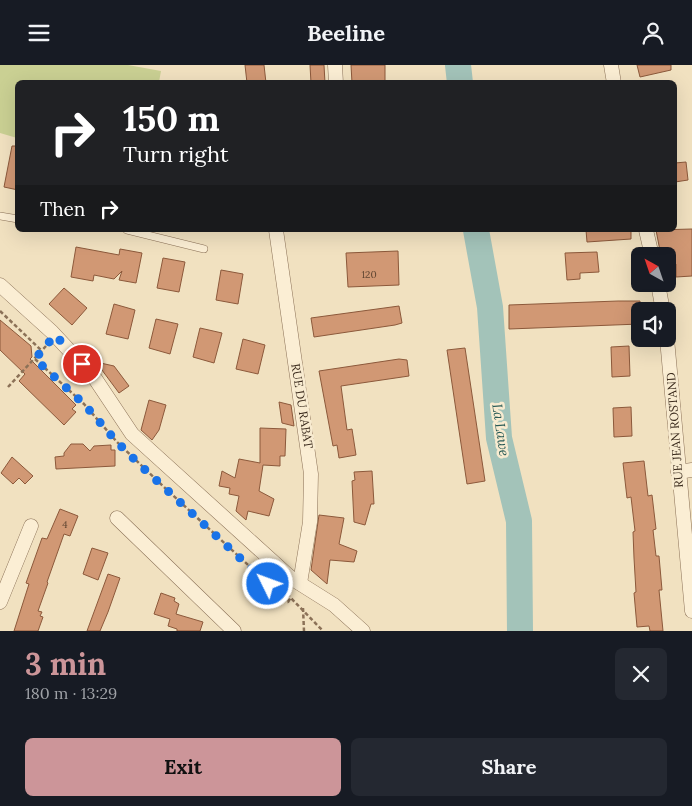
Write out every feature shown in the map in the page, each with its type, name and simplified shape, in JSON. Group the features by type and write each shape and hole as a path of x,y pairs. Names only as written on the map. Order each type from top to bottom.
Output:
{"street":[{"path":"334,65 336,80"},
{"path":"611,65 614,80"},
{"name":"RUE DU RABAT","path":"276,232 311,474 310,523 304,585"},
{"path":"646,232 650,247"},
{"path":"0,285 55,335 94,377 132,434 282,570 334,605 363,631"},
{"name":"RUE JEAN ROSTAND","path":"668,347 692,611"},
{"path":"678,472 692,471"},
{"path":"117,518 234,631"},
{"path":"0,602 32,526"}],"lane":[{"path":"0,215 15,218"},
{"path":"135,232 204,249"}],"path":[{"path":"0,311 42,351"},
{"path":"8,387 55,335"},
{"path":"35,359 84,404 117,442 210,531 288,602 291,597 323,631"},
{"path":"304,585 304,631"}],"green space":[{"path":"0,65 128,65 161,71 159,80 15,80 15,137 0,133"}],"building":[{"path":"245,65 264,65 266,80 247,80"},
{"path":"310,65 324,65 325,80 311,80"},
{"path":"351,65 385,65 385,80 352,80"},
{"path":"637,65 671,65 671,70 640,77"},
{"path":"12,146 15,146 15,189 4,187"},
{"path":"686,162 688,180 677,182 677,163"},
{"path":"677,229 692,229 692,276 676,277 676,247 659,247 656,232 677,232"},
{"path":"586,232 631,232 631,239 587,242"},
{"path":"76,247 119,255 120,249 142,253 136,283 119,280 122,271 114,279 94,275 93,281 71,277"},
{"path":"398,251 399,285 348,287 346,253"},
{"path":"597,252 599,272 580,273 580,279 567,280 565,253"},
{"path":"163,258 185,262 179,292 157,288"},
{"path":"221,270 243,274 238,304 216,300"},
{"path":"64,288 87,308 72,325 49,304"},
{"path":"640,301 631,302 631,324 509,329 509,305"},
{"path":"114,304 135,310 128,339 106,334"},
{"path":"399,306 402,323 314,337 311,318"},
{"path":"156,319 178,324 170,354 149,348"},
{"path":"0,320 31,346 32,357 30,359 76,405 72,409 76,412 64,425 19,381 25,374 0,350"},
{"path":"200,328 222,333 214,363 193,357"},
{"path":"243,339 265,345 258,374 236,369"},
{"path":"629,346 630,376 612,377 611,347"},
{"path":"465,348 485,481 467,484 447,350"},
{"path":"399,359 407,360 409,376 341,386 347,430 352,429 356,455 339,458 337,445 333,446 319,371"},
{"path":"96,362 114,366 129,386 119,393"},
{"path":"149,400 166,405 159,430 152,440 141,430"},
{"path":"279,402 291,405 294,426 282,423"},
{"path":"631,407 632,436 614,437 613,408"},
{"path":"260,428 286,429 285,456 280,456 280,466 263,465 259,491 274,499 269,516 248,511 246,520 236,511 239,496 229,494 230,488 219,486 222,471 235,478 239,459 260,463"},
{"path":"71,444 83,444 90,451 94,446 111,445 111,450 115,450 115,466 56,469 55,457 64,456 64,453"},
{"path":"12,457 33,476 25,484 19,478 13,484 1,473"},
{"path":"644,461 648,496 652,495 656,529 653,530 656,556 659,556 662,590 659,590 663,631 650,631 649,626 637,627 634,593 636,592 633,532 635,531 631,497 627,498 623,463"},
{"path":"372,471 374,504 371,504 365,525 354,522 352,481 355,480 354,472"},
{"path":"60,509 78,516 70,536 64,534 47,582 38,611 42,612 40,616 43,617 38,631 14,631 29,584 26,583 42,538 47,539"},
{"path":"319,515 344,518 339,544 357,551 354,562 330,560 327,584 311,570"},
{"path":"92,548 108,553 98,580 83,574"},
{"path":"108,574 120,578 108,612 100,631 87,631"},
{"path":"161,593 175,598 174,601 179,604 176,614 203,622 200,631 177,631 177,629 168,626 170,619 154,614"}],"waterway":[{"name":"La Lawe","path":"458,65 460,80"},
{"name":"La Lawe","path":"476,232 490,307 499,438 519,521 520,631"}],"route":[{"path":"82,364 55,335 35,359 84,404 140,465 268,584"}]}
